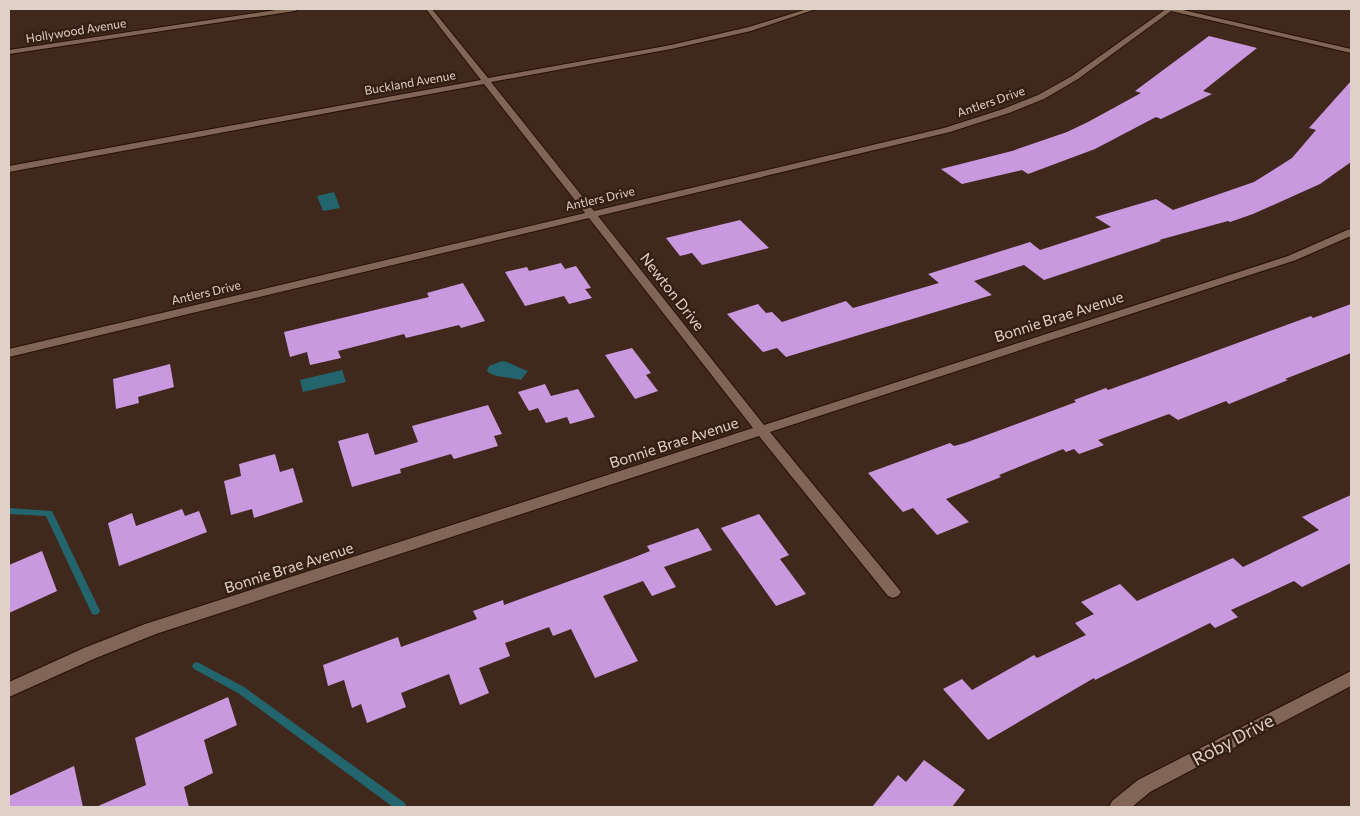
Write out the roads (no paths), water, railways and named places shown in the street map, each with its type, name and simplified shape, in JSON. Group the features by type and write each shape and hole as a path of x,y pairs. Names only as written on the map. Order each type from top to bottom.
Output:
{"street":[{"name":"Hollywood Avenue","path":"9,52 295,9"},
{"name":"Newton Drive","path":"429,9 762,431 894,592"},
{"name":"Buckland Avenue","path":"9,169 701,41 766,24 813,9"},
{"path":"1171,9 1351,52"},
{"name":"Antlers Drive","path":"9,353 920,138 1004,112 1040,97 1080,75 1171,9"},
{"name":"Bonnie Brae Avenue","path":"9,690 90,653 151,629 1292,258 1351,232"},
{"name":"Roby Drive","path":"1118,807 1144,786 1351,678"}],"water":[{"path":"334,192 340,208 323,211 317,196"},
{"path":"502,361 528,371 521,380 498,376 487,371 489,366"},
{"path":"342,370 346,382 303,392 300,380"}],"waterway":[{"path":"9,511 49,513 95,611"},
{"path":"197,666 241,690 401,807"}]}
